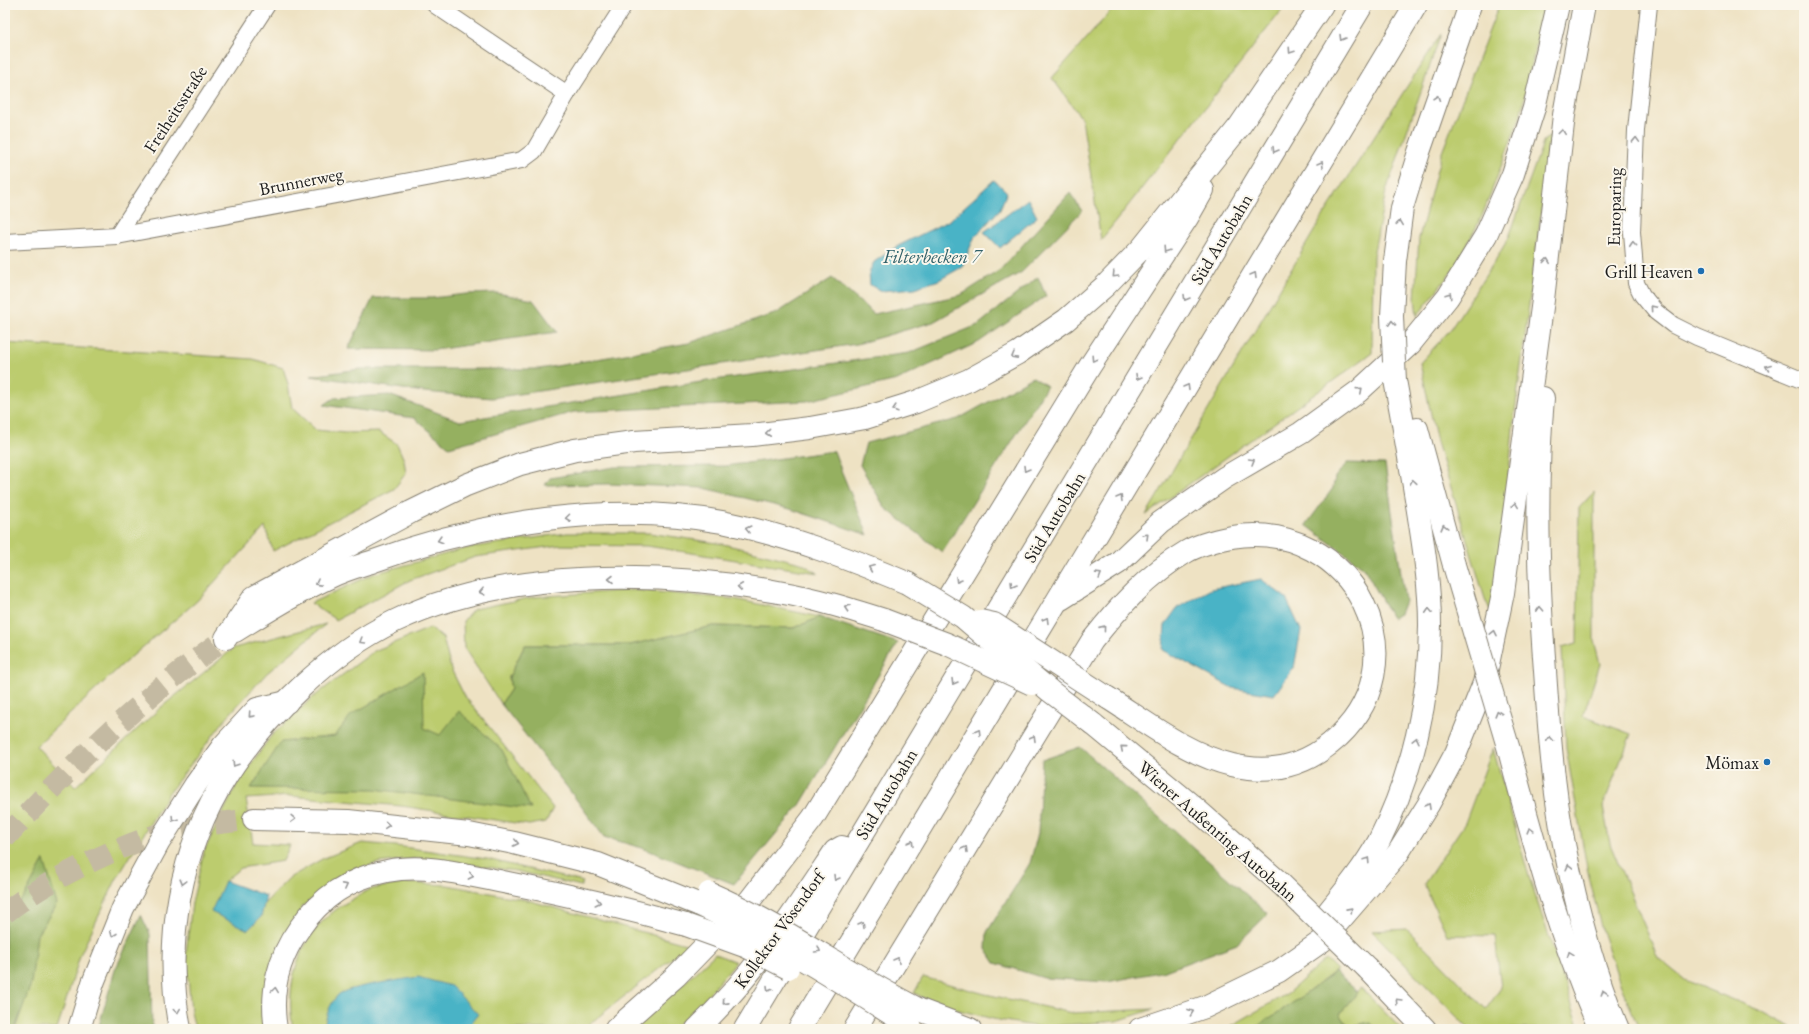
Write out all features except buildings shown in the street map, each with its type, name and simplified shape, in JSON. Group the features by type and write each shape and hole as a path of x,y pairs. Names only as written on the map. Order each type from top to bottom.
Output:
{"highway":[{"path":"856,1029 1092,641 1122,604 1153,575 1187,551 1219,540 1252,534 1286,539 1316,551 1341,571 1360,595 1372,622 1376,654 1372,682 1361,710 1339,737 1314,757 1285,767 1258,769 1232,765 1208,757 1168,737 1108,698 994,624 964,617 907,583 851,560 791,539 722,522 670,516 607,513 529,522 466,532 398,552 331,576 269,610 226,638 254,597 466,484 520,464 575,450 634,442 752,435 810,428 865,418 916,402 969,380 1024,349 1066,320 1105,286 1142,248 1239,127 1322,5"},
{"name":"Süd Autobahn","path":"745,1029 1362,5"},
{"path":"799,1029 1416,5"},
{"path":"1256,981 1312,931 1348,888 1378,842 1400,793 1417,739 1426,684 1430,625 1427,567 1406,380 1394,362 1392,316 1395,261 1402,208 1417,159 1470,5"},
{"path":"1057,602 1118,563 1161,522 1224,478 1301,433 1359,391 1414,338 1448,297 1486,235 1514,174 1534,108 1558,5"},
{"path":"1140,1029 1205,1007 1278,971 1322,941 1361,898 1398,853 1428,805 1456,753 1484,683 1503,593 1542,300 1564,115 1578,26 1584,5"},
{"path":"616,1029 676,976 750,900 813,818 1090,366 1188,218 1239,127"},
{"path":"1542,300 1547,351 1539,468 1540,607 1551,750 1564,844 1570,873 1607,1005 1618,1029"},
{"path":"1413,441 1454,564 1509,750 1535,850 1564,938 1600,1029"},
{"path":"180,1029 174,979 174,948 181,888 201,825 216,793 240,756 268,721 309,680 352,646 394,621 442,602 496,588 545,582 594,579 652,579 722,584 779,592 839,606 884,620 947,644 1050,691"},
{"name":"Wiener Außenring Autobahn","path":"964,617 1050,691 1196,808 1280,884 1368,969 1426,1029"},
{"path":"79,1029 93,983 123,908 159,842 196,784 223,746 257,709 287,702"},
{"path":"254,819 336,820 469,834 514,843 598,864 761,918 818,950 897,998 915,1022"},
{"name":"Kollektor Vösendorf","path":"697,1029 719,1009 766,953 835,851 863,832"},
{"path":"276,1029 273,1003 277,977 285,952 298,930 316,908 335,891 361,878 386,871 411,869 443,870 590,900 686,925 735,942 770,957 888,1029"},
{"path":"704,899 746,927 915,1022 970,1029"}],"street":[{"name":"Freiheitsstraße","path":"117,236 267,5"},
{"path":"435,5 567,94"},
{"name":"Brunnerweg","path":"5,242 117,236 522,160 534,151 567,94 624,5"},
{"name":"Europaring","path":"1649,5 1636,130 1632,232 1636,283 1642,295 1656,312 1673,325 1697,338 1804,381"}],"green space":[{"path":"1116,5 1286,5 1101,240 1082,119 1052,78"},
{"path":"1499,5 1545,5 1520,117 1482,216 1456,266 1417,316 1415,299 1419,238 1441,155"},
{"path":"1441,34 1386,191 1373,256 1372,353 1146,515 1320,221"},
{"path":"1551,136 1513,427 1496,623 1485,599 1437,442 1420,363 1450,330 1509,237 1544,140"},
{"path":"1070,193 1082,211 1022,272 933,322 857,344 492,398 424,392 311,376 360,369 539,369 689,343 777,313 832,278 874,314 961,295 1000,270"},
{"path":"1038,277 1046,296 979,342 897,380 807,401 574,412 449,447 414,418 324,405 334,398 389,395 460,421 707,381 909,353 978,325"},
{"path":"497,293 533,300 557,332 435,350 348,349 373,298 432,298 466,294"},
{"path":"5,343 253,359 283,368 288,384 292,408 316,430 345,433 379,432 397,444 404,460 406,473 394,489 273,551 265,527 197,601 123,664 36,746 75,787 159,709 234,648 326,624 267,673 227,717 168,794 116,880 81,953 57,1029 5,1029"},
{"path":"1033,377 1047,386 942,552 885,508 860,465 866,443 958,419"},
{"path":"834,451 868,535 790,509 704,488 608,484 545,485 550,478 615,467 725,466"},
{"path":"1347,463 1385,464 1405,601 1400,614 1392,618 1364,568 1306,525 1333,488 1335,477"},
{"path":"1594,492 1594,640 1600,664 1583,716 1631,734 1603,806 1610,844 1658,958 1685,980 1761,1011 1794,1029 1639,1029 1621,986 1602,931 1587,868 1566,748 1562,647 1577,643 1579,508"},
{"path":"567,533 649,533 723,544 801,563 818,573 647,546 561,545 475,557 410,580 336,620 311,603 373,574 467,548"},
{"path":"634,590 734,599 820,617 794,628 713,626 630,645 525,645 509,677 511,689 501,704 464,648 463,621 474,609 534,597"},
{"path":"820,617 898,643 800,805 734,884 642,848 604,837 567,787 501,704 511,689 509,677 525,645 630,645 713,626 794,628"},
{"path":"430,628 443,638 451,669 464,695 553,808 546,822 529,825 401,806 290,796 246,799 253,843 290,845 283,861 240,868 225,881 261,917 264,904 289,878 322,859 362,843 396,846 487,859 583,882 581,886 516,871 419,858 378,863 342,875 302,907 268,974 263,1012 266,1029 195,1029 191,1012 186,953 192,903 204,851 238,782 271,736 312,698 374,651"},
{"path":"423,672 424,728 440,735 459,711 502,750 531,809 374,789 251,788 281,742 335,736 351,715"},
{"path":"1080,747 1268,914 1237,944 1165,971 1107,982 1044,978 995,963 986,949 987,932 1030,863 1038,833 1042,760"},
{"path":"1493,748 1529,877 1580,1029 1469,1029 1372,931 1407,929 1486,1009 1501,988 1495,936 1447,935 1424,884 1465,823"},
{"path":"44,860 57,904 37,935 31,984 15,1029 5,1029 5,919 25,895"},
{"path":"408,883 447,885 527,900 689,945 583,1029 293,1029 291,990 295,971 301,954 310,937 322,922 336,910 362,893 376,888"},
{"path":"141,915 150,934 152,1029 98,1029 115,970"},
{"path":"715,954 736,962 692,1013 671,1029 634,1029"},
{"path":"1326,959 1337,970 1300,998 1253,1029 1226,1029 1288,993"},
{"path":"1335,972 1358,992 1340,1014 1349,1027 1370,1022 1376,1029 1253,1029 1300,998"},
{"path":"923,977 985,994 1072,1013 1154,1009 1117,1021 1039,1027 993,1019 936,1004 914,993"},
{"path":"1361,988 1401,1029 1376,1029 1369,1022 1349,1027 1340,1014"}],"water":[{"name":"Filterbecken 7","path":"994,180 1007,192 1000,209 974,238 962,267 939,280 915,288 881,291 870,285 869,272 874,262 896,247 950,220"},
{"path":"1028,199 1037,217 1000,248 984,232"},
{"path":"1261,579 1286,598 1301,630 1294,668 1274,695 1232,688 1163,650 1165,625 1177,608 1211,589"},
{"path":"225,881 266,896 261,917 248,930 211,912"},
{"path":"418,977 451,986 478,1014 467,1029 324,1029 330,1007 338,995 343,992 363,986"}],"tunnel":[{"path":"5,838 56,784 110,732 166,683 226,638"},
{"path":"5,913 57,879 98,858 139,841 181,829 254,819"}],"place":[{"name":"Grill Heaven","path":"1701,271"},
{"name":"Mömax","path":"1767,762"}]}
